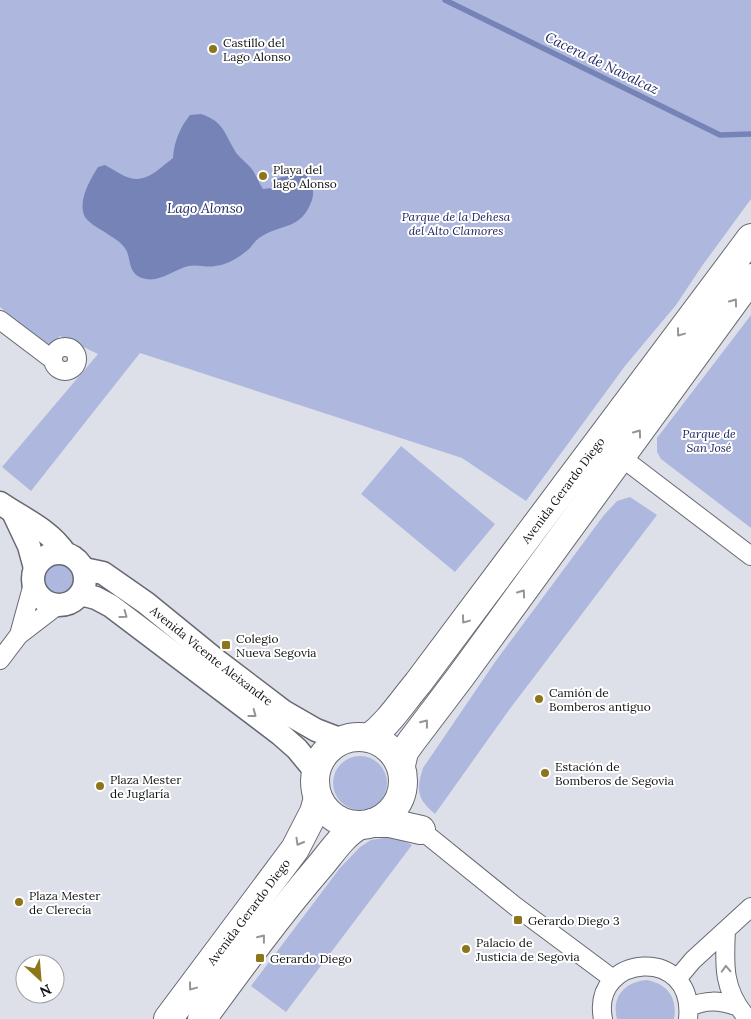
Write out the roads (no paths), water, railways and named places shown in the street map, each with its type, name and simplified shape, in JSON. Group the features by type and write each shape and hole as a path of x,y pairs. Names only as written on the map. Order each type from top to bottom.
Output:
{"main road":[{"name":"Avenida Gerardo Diego","path":"370,738 384,726 432,664 751,238"},
{"path":"202,1019 308,880 350,832 384,818 393,809 400,799 404,752 751,278"},
{"path":"353,737 370,738 381,742 391,750 402,777 410,810 421,830 390,823 366,824 343,822 335,818 322,806 317,785 320,762 325,753 333,745 353,737"},
{"name":"Avenida Gerardo Diego","path":"168,1019 295,849 314,812 317,785"}],"street":[{"path":"0,320 53,360"},
{"path":"621,457 751,556"},
{"path":"6,507 37,525 59,544 64,553"},
{"path":"6,507 30,546 34,576 37,592 42,599 50,604 67,604 81,594 86,578 84,569 79,562 72,556 64,553 56,553 40,561 34,576 18,635"},
{"name":"Avenida Vicente Aleixandre","path":"84,569 103,573 146,603 283,711 316,730 342,740"},
{"name":"Avenida Vicente Aleixandre","path":"81,594 96,598 112,606 280,734 297,749 317,785"},
{"path":"0,660 18,635 58,605"},
{"path":"421,830 515,906 613,979"},
{"path":"677,979 693,960 751,907"},
{"path":"726,930 726,981 736,1006 748,1019"},
{"path":"603,1019 602,1000 606,989 613,979 628,969 645,966 657,967 668,971 677,979 688,997 689,1013"},
{"path":"689,1013 704,1002 716,1000 736,1006"}],"water":[{"name":"Lago Alonso","path":"201,114 220,125 237,154 253,170 263,189 271,188 273,183 279,178 301,173 311,181 313,189 312,200 302,217 296,222 267,233 259,238 249,249 229,262 212,266 189,266 157,279 139,277 132,270 127,251 122,245 85,217 83,198 91,178 98,167 105,165 121,174 136,179 153,173 173,158 178,135 190,115"}],"waterway":[{"name":"Cacera de Navalcaz","path":"445,0 720,135 751,134"}],"place":[{"name":"Castillo del Lago Alonso","path":"213,49"},
{"name":"Playa del lago Alonso","path":"263,176"},
{"name":"Colegio Nueva Segovia","path":"226,645"},
{"name":"Camión de Bomberos antiguo","path":"539,699"},
{"name":"Estación de Bomberos de Segovia","path":"545,773"},
{"name":"Plaza Mester de Juglaría","path":"100,786"},
{"name":"Plaza Mester de Clerecía","path":"19,902"},
{"name":"Gerardo Diego 3","path":"518,920"},
{"name":"Palacio de Justicia de Segovia","path":"466,949"},
{"name":"Gerardo Diego","path":"260,958"}],"park label":[{"name":"Parque de la Dehesa del Alto Clamores","path":"456,223"},
{"name":"Parque de San José","path":"709,440"}]}
